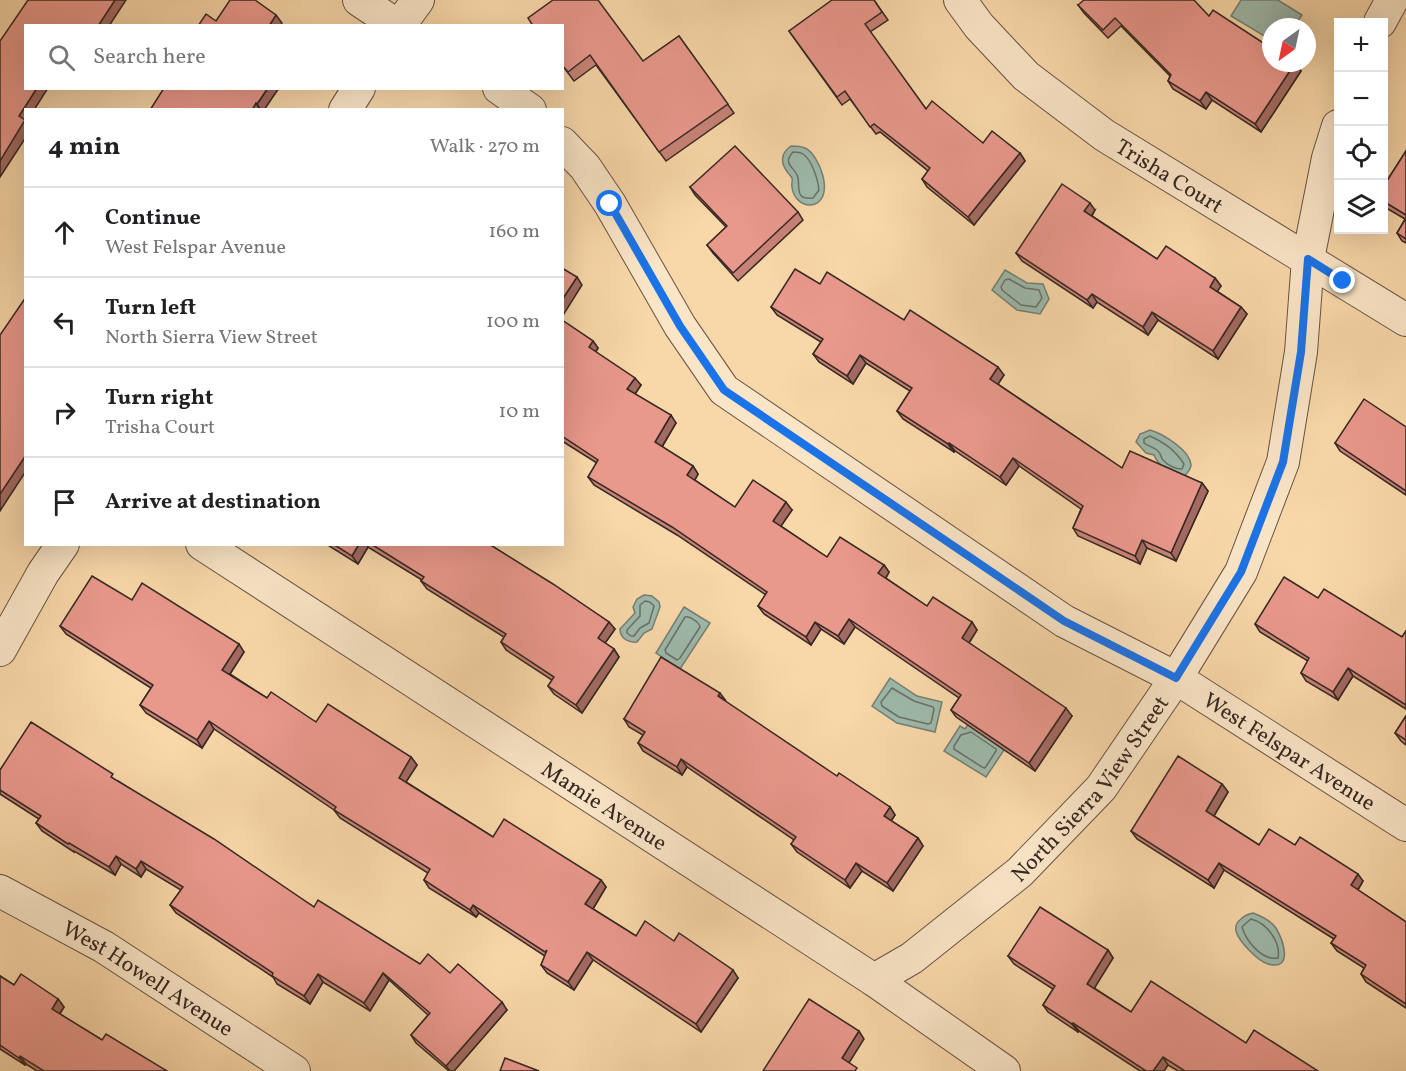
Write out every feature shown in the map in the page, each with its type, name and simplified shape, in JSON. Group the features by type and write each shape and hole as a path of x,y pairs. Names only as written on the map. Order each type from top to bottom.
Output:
{"street":[{"path":"359,0 396,24"},
{"path":"400,24 418,0"},
{"name":"Trisha Court","path":"960,0 979,26 1026,76 1104,135 1406,320"},
{"path":"1382,18 1392,0"},
{"path":"346,108 358,90"},
{"path":"502,90 527,108"},
{"name":"North Sierra View Street","path":"874,980 912,958 1020,872 1101,788 1176,678 1241,572 1283,462 1301,352 1308,259 1328,158 1334,139"},
{"name":"West Felspar Avenue","path":"564,145 585,167 610,204 680,326 724,390 1064,621 1176,678 1406,825"},
{"path":"0,650 43,573 62,546"},
{"name":"Mamie Avenue","path":"205,546 874,980 1004,1071"},
{"name":"West Howell Avenue","path":"0,891 104,947 294,1071"}],"water":[{"path":"1241,0 1278,0 1302,15 1300,18 1262,18 1262,35 1231,16"},
{"path":"791,146 805,148 820,166 824,193 821,200 815,204 806,205 794,195 792,178 784,167 783,160 786,151"},
{"path":"1005,270 1027,283 1043,284 1049,299 1040,314 1017,310 992,290"},
{"path":"1150,430 1168,439 1186,454 1191,467 1183,478 1162,466 1154,455 1146,453 1136,442 1140,434"},
{"path":"644,595 652,596 659,602 660,607 652,629 644,633 637,642 631,642 623,637 620,629 635,613 633,607 637,599"},
{"path":"684,607 710,623 680,669 656,653"},
{"path":"890,678 917,696 942,702 935,732 897,723 872,706"},
{"path":"969,723 1006,747 986,777 944,751 960,726 965,729"},
{"path":"1253,913 1266,919 1276,928 1284,953 1281,963 1268,964 1259,959 1238,935 1237,923"}],"building":[{"path":"28,0 115,0 99,24 24,24 24,90 36,90 19,116 24,122 0,161 0,41"},
{"path":"230,0 255,0 276,15 270,24 199,24 206,14 216,21"},
{"path":"553,0 598,0 643,61 679,36 728,104 659,152 590,55 568,72 564,67 564,24 532,24 528,18"},
{"path":"832,0 874,0 882,12 865,24 926,109 932,101 983,143 992,131 1020,153 968,217 922,179 930,168 874,124 870,127 845,91 837,97 789,31"},
{"path":"1084,0 1194,0 1209,16 1213,10 1262,42 1262,72 1289,72 1255,124 1206,92 1200,101 1168,81 1171,75 1115,18 1103,30 1078,5"},
{"path":"163,90 267,90 253,108 151,108"},
{"path":"735,146 798,212 733,273 707,245 727,226 690,187"},
{"path":"1406,151 1406,215 1388,204 1388,179"},
{"path":"1062,184 1090,203 1084,211 1157,259 1166,246 1215,278 1210,287 1241,307 1213,351 1152,312 1143,327 1092,294 1087,300 1016,253"},
{"path":"1406,218 1406,239 1397,233"},
{"path":"564,269 577,277 564,297"},
{"path":"795,269 820,284 827,272 904,320 910,310 998,367 990,379 1122,468 1130,451 1202,483 1171,553 1142,540 1135,556 1073,528 1083,506 1013,458 1000,477 897,411 912,388 860,355 847,376 813,354 823,339 771,307"},
{"path":"24,300 24,458 0,494 0,335"},
{"path":"564,321 593,341 589,347 635,378 627,389 671,415 655,442 693,466 687,475 735,507 753,480 786,502 773,521 827,557 840,537 884,565 878,573 927,606 933,597 972,622 962,638 1066,708 1029,763 951,710 961,695 849,619 838,636 815,622 806,637 758,606 767,592 672,527 588,477 598,460 564,437"},
{"path":"1364,399 1406,427 1406,491 1335,443"},
{"path":"336,546 358,546 352,556"},
{"path":"374,546 492,546 609,622 598,638 614,649 576,705 548,686 554,677 501,642 506,634 421,581 424,577"},
{"path":"92,576 132,600 142,583 239,644 222,670 267,698 271,692 316,722 328,704 411,757 399,778 493,837 504,819 601,880 585,904 636,936 645,921 674,941 679,933 733,970 696,1024 587,952 568,982 541,965 547,950 545,952 473,905 470,910 424,880 430,869 334,810 336,807 209,721 197,740 140,705 153,685 60,626"},
{"path":"1284,577 1318,598 1324,589 1402,637 1406,631 1406,705 1348,668 1333,692 1301,673 1309,658 1255,624"},
{"path":"661,657 720,693 718,696 837,776 839,773 890,807 884,816 918,838 887,883 856,863 845,880 791,844 796,837 681,759 677,767 638,743 645,732 624,719"},
{"path":"1406,716 1406,740 1395,733"},
{"path":"31,722 113,774 111,777 214,839 314,907 318,900 420,964 428,954 450,973 458,964 502,1002 446,1066 411,1035 430,1013 383,973 364,1003 318,974 304,996 170,905 183,887 141,861 136,869 116,856 109,867 36,823 41,816 0,790 0,770"},
{"path":"1178,756 1222,784 1206,811 1259,845 1269,829 1295,845 1300,837 1358,874 1351,885 1406,922 1406,1004 1361,974 1366,965 1331,943 1336,936 1219,863 1208,880 1131,831"},
{"path":"1040,907 1108,950 1087,984 1131,1012 1151,981 1246,1043 1254,1030 1318,1071 1185,1071 1163,1057 1153,1071 1146,1071 1043,1005 1055,986 1008,956"},
{"path":"21,974 58,999 52,1009 102,1040 106,1034 167,1071 44,1071 20,1056 19,1058 0,1045 0,976 14,985"},
{"path":"809,999 859,1031 842,1058 857,1068 855,1071 763,1071"},
{"path":"505,1058 539,1071 500,1071"}],"route":[{"path":"610,204 680,326 724,390 1064,621 1176,678 1241,572 1283,462 1301,352 1308,259 1343,281"}]}
